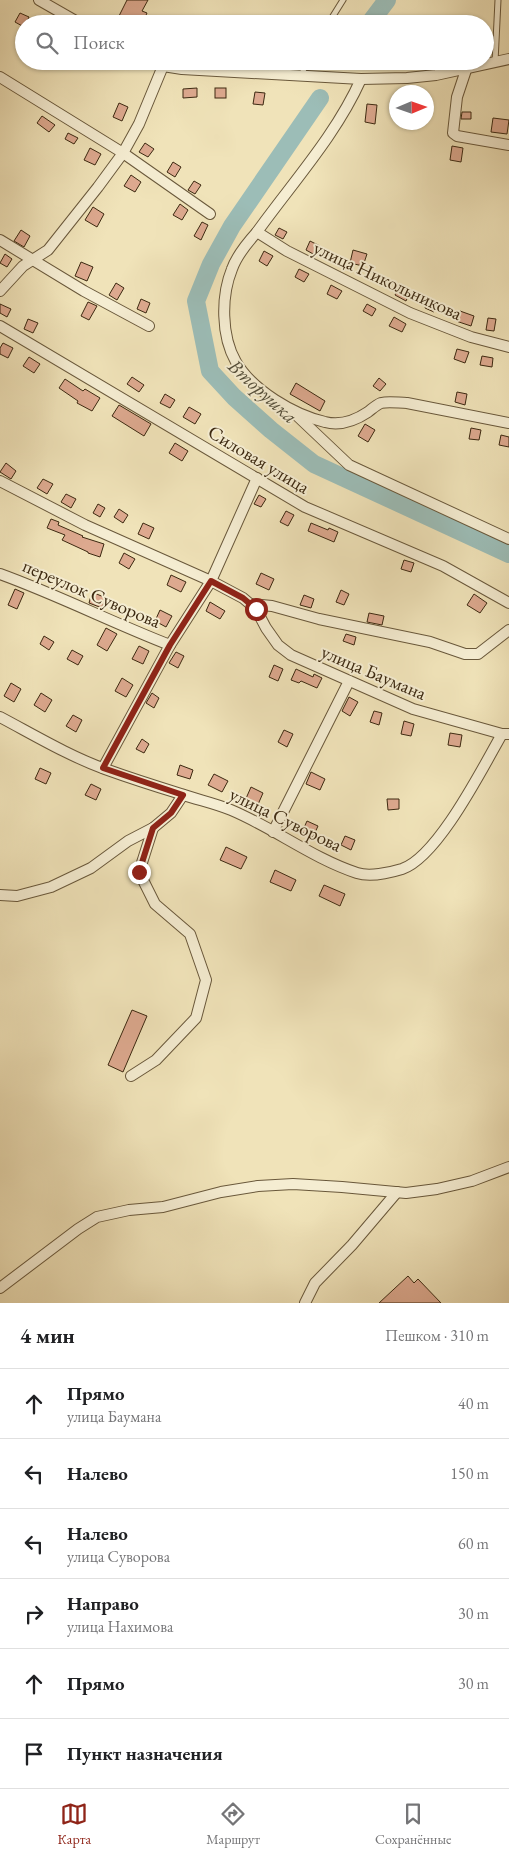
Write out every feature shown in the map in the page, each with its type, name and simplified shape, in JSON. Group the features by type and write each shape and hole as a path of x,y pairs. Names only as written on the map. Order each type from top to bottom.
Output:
{"street":[{"path":"38,0 64,15"},
{"path":"495,63 509,59"},
{"path":"0,291 23,266 48,250 123,152 139,124 161,70"},
{"path":"199,70 361,79 407,78 466,70 457,97 453,133 457,136 509,145"},
{"path":"0,77 123,152 210,214"},
{"path":"361,79 350,102 331,133 257,232 245,245 232,269 226,298 225,317 229,346 236,362 248,378 267,395 288,408 349,465 509,540"},
{"name":"улица Никольникова","path":"257,232 287,251 410,313 472,337 509,347"},
{"path":"0,240 84,291 148,326"},
{"name":"Силовая улица","path":"0,326 305,507 443,566 509,603"},
{"path":"288,408 326,422 340,423 354,420 380,404 400,403 509,423"},
{"path":"103,768 170,645 211,581 257,478"},
{"name":"улица Баумана","path":"0,481 84,525 211,581 243,598 256,609 278,645 291,655 412,709 505,734"},
{"name":"переулок Суворова","path":"0,574 37,587 133,631 170,645"},
{"name":"улица Баумана","path":"250,604 272,606 319,619 430,642 465,654 478,654 509,630"},
{"path":"274,832 349,682"},
{"name":"улица Суворова","path":"0,717 62,750 103,768 183,795 211,802 253,820 334,863 359,874 375,874 402,868 418,860 446,826 505,734"},
{"path":"0,895 17,896 51,887 90,868 128,841 153,828 171,813 183,795"},
{"path":"131,1076 156,1060 196,1018 206,980 190,934 155,904 139,872 153,828"},
{"path":"0,1288 78,1229 97,1217 129,1210 162,1207 221,1192 258,1186 293,1184 406,1193 437,1189 472,1181 509,1167"},
{"path":"305,1303 314,1282 352,1245 398,1192"}],"lane":[{"path":"334,15 343,0"},
{"path":"495,63 498,0"},
{"path":"302,76 304,70"}],"building":[{"path":"127,0 148,0 142,11 147,13 146,15 120,15"},
{"path":"197,88 197,97 183,98 183,89"},
{"path":"215,88 226,88 226,98 215,98"},
{"path":"255,92 265,93 263,105 253,104"},
{"path":"119,103 128,107 122,121 113,117"},
{"path":"367,104 377,105 375,124 365,122"},
{"path":"462,112 471,112 471,119 461,119"},
{"path":"42,116 55,125 49,132 37,123"},
{"path":"493,118 509,120 507,134 491,132"},
{"path":"68,133 78,138 74,144 65,139"},
{"path":"145,143 154,149 148,157 139,152"},
{"path":"452,146 463,148 461,162 450,160"},
{"path":"90,148 101,154 95,165 84,160"},
{"path":"173,162 181,167 175,177 167,172"},
{"path":"131,175 141,182 135,192 124,186"},
{"path":"194,181 201,185 195,194 188,190"},
{"path":"180,204 188,210 182,220 173,215"},
{"path":"93,207 104,214 97,227 85,220"},
{"path":"202,222 208,225 201,240 194,236"},
{"path":"279,228 287,232 283,239 275,235"},
{"path":"21,230 30,236 24,247 14,241"},
{"path":"310,241 320,246 315,255 306,250"},
{"path":"353,250 367,254 363,266 350,263"},
{"path":"264,251 273,256 267,266 259,261"},
{"path":"5,254 12,259 7,267 0,263"},
{"path":"81,262 93,267 87,281 75,276"},
{"path":"299,269 309,274 304,282 295,277"},
{"path":"116,283 124,288 117,300 109,295"},
{"path":"331,285 342,291 337,299 327,294"},
{"path":"399,287 410,292 406,301 395,295"},
{"path":"141,299 150,303 146,313 137,309"},
{"path":"428,300 438,305 434,312 425,308"},
{"path":"88,302 97,306 89,320 81,316"},
{"path":"0,304 11,309 7,317 0,313"},
{"path":"367,304 376,309 372,316 363,311"},
{"path":"460,311 474,316 471,326 456,321"},
{"path":"394,317 406,324 402,332 389,326"},
{"path":"488,318 496,319 494,331 486,330"},
{"path":"28,319 38,323 33,333 24,329"},
{"path":"3,343 13,348 8,358 0,354 0,348"},
{"path":"457,349 469,352 465,363 454,359"},
{"path":"482,356 493,358 492,367 480,365"},
{"path":"29,357 40,364 34,373 23,366"},
{"path":"132,377 144,385 139,392 127,384"},
{"path":"379,378 386,384 380,391 373,386"},
{"path":"65,379 83,391 85,389 100,398 92,411 77,403 78,401 59,388"},
{"path":"296,383 325,401 320,411 290,394"},
{"path":"457,392 467,394 465,405 455,402"},
{"path":"165,394 175,400 170,408 160,403"},
{"path":"119,405 151,424 144,436 112,416"},
{"path":"189,407 201,414 195,424 183,417"},
{"path":"365,424 375,430 368,442 358,436"},
{"path":"471,428 481,430 479,440 469,439"},
{"path":"501,435 509,437 509,447 499,445"},
{"path":"175,443 188,451 182,461 169,453"},
{"path":"6,463 16,471 11,479 0,472"},
{"path":"43,479 53,484 47,494 37,488"},
{"path":"66,494 76,499 71,508 61,502"},
{"path":"259,495 266,499 261,507 254,504"},
{"path":"98,504 105,508 100,517 93,513"},
{"path":"119,509 128,515 123,523 114,517"},
{"path":"286,511 294,515 288,526 280,522"},
{"path":"51,519 59,522 58,525 82,537 104,544 100,557 62,540 65,535 47,528"},
{"path":"143,523 154,528 149,539 138,534"},
{"path":"311,523 338,532 334,542 308,531"},
{"path":"124,553 135,559 129,569 119,563"},
{"path":"404,560 414,563 411,572 401,569"},
{"path":"261,573 274,579 269,590 256,584"},
{"path":"171,575 186,582 181,592 167,585"},
{"path":"15,589 24,593 17,609 8,605"},
{"path":"341,590 349,594 344,605 336,602"},
{"path":"92,592 106,598 102,608 89,603"},
{"path":"474,594 487,603 480,613 467,605"},
{"path":"304,595 314,599 311,608 300,605"},
{"path":"210,602 225,611 220,619 206,611"},
{"path":"160,610 172,616 166,627 155,621"},
{"path":"369,613 384,616 382,625 367,622"},
{"path":"106,628 117,634 107,651 97,645"},
{"path":"346,634 356,637 354,645 343,641"},
{"path":"44,636 54,642 49,650 40,644"},
{"path":"139,646 149,651 143,664 132,659"},
{"path":"72,650 83,656 78,665 67,659"},
{"path":"176,652 184,656 178,668 169,663"},
{"path":"274,665 283,669 278,681 269,677"},
{"path":"296,669 313,677 314,674 322,678 317,688 301,681 299,683 291,680"},
{"path":"122,678 133,685 126,697 115,691"},
{"path":"11,683 21,689 14,702 4,696"},
{"path":"41,693 52,700 45,712 34,705"},
{"path":"152,693 159,698 154,708 146,703"},
{"path":"349,697 358,702 350,716 342,711"},
{"path":"374,711 382,713 379,725 370,722"},
{"path":"73,715 82,720 76,732 66,726"},
{"path":"404,721 414,724 411,736 401,734"},
{"path":"284,730 293,734 287,747 278,742"},
{"path":"450,733 462,735 460,747 448,745"},
{"path":"142,739 149,744 144,753 136,749"},
{"path":"180,765 193,770 190,779 177,775"},
{"path":"40,768 51,773 46,784 35,779"},
{"path":"311,772 325,779 320,790 306,784"},
{"path":"214,774 228,781 222,792 208,785"},
{"path":"91,784 101,789 96,800 85,795"},
{"path":"251,787 263,793 256,809 244,803"},
{"path":"387,799 399,799 399,809 388,810"},
{"path":"307,821 318,826 313,837 302,832"},
{"path":"345,836 355,840 351,850 341,845"},
{"path":"226,847 247,857 241,869 220,860"},
{"path":"275,870 296,880 291,891 270,882"},
{"path":"324,885 345,894 340,906 319,896"},
{"path":"132,1010 147,1016 123,1072 108,1065"},
{"path":"408,1276 414,1283 418,1279 441,1303 379,1303"}],"waterway":[{"name":"Вторушка","path":"376,15 387,0"},
{"name":"Вторушка","path":"320,98 232,226 211,264 196,301 210,371 234,397 271,430 314,464 509,554"}],"route":[{"path":"139,872 153,828 171,813 183,795 103,768 170,645 211,581 243,598 256,609"}]}
